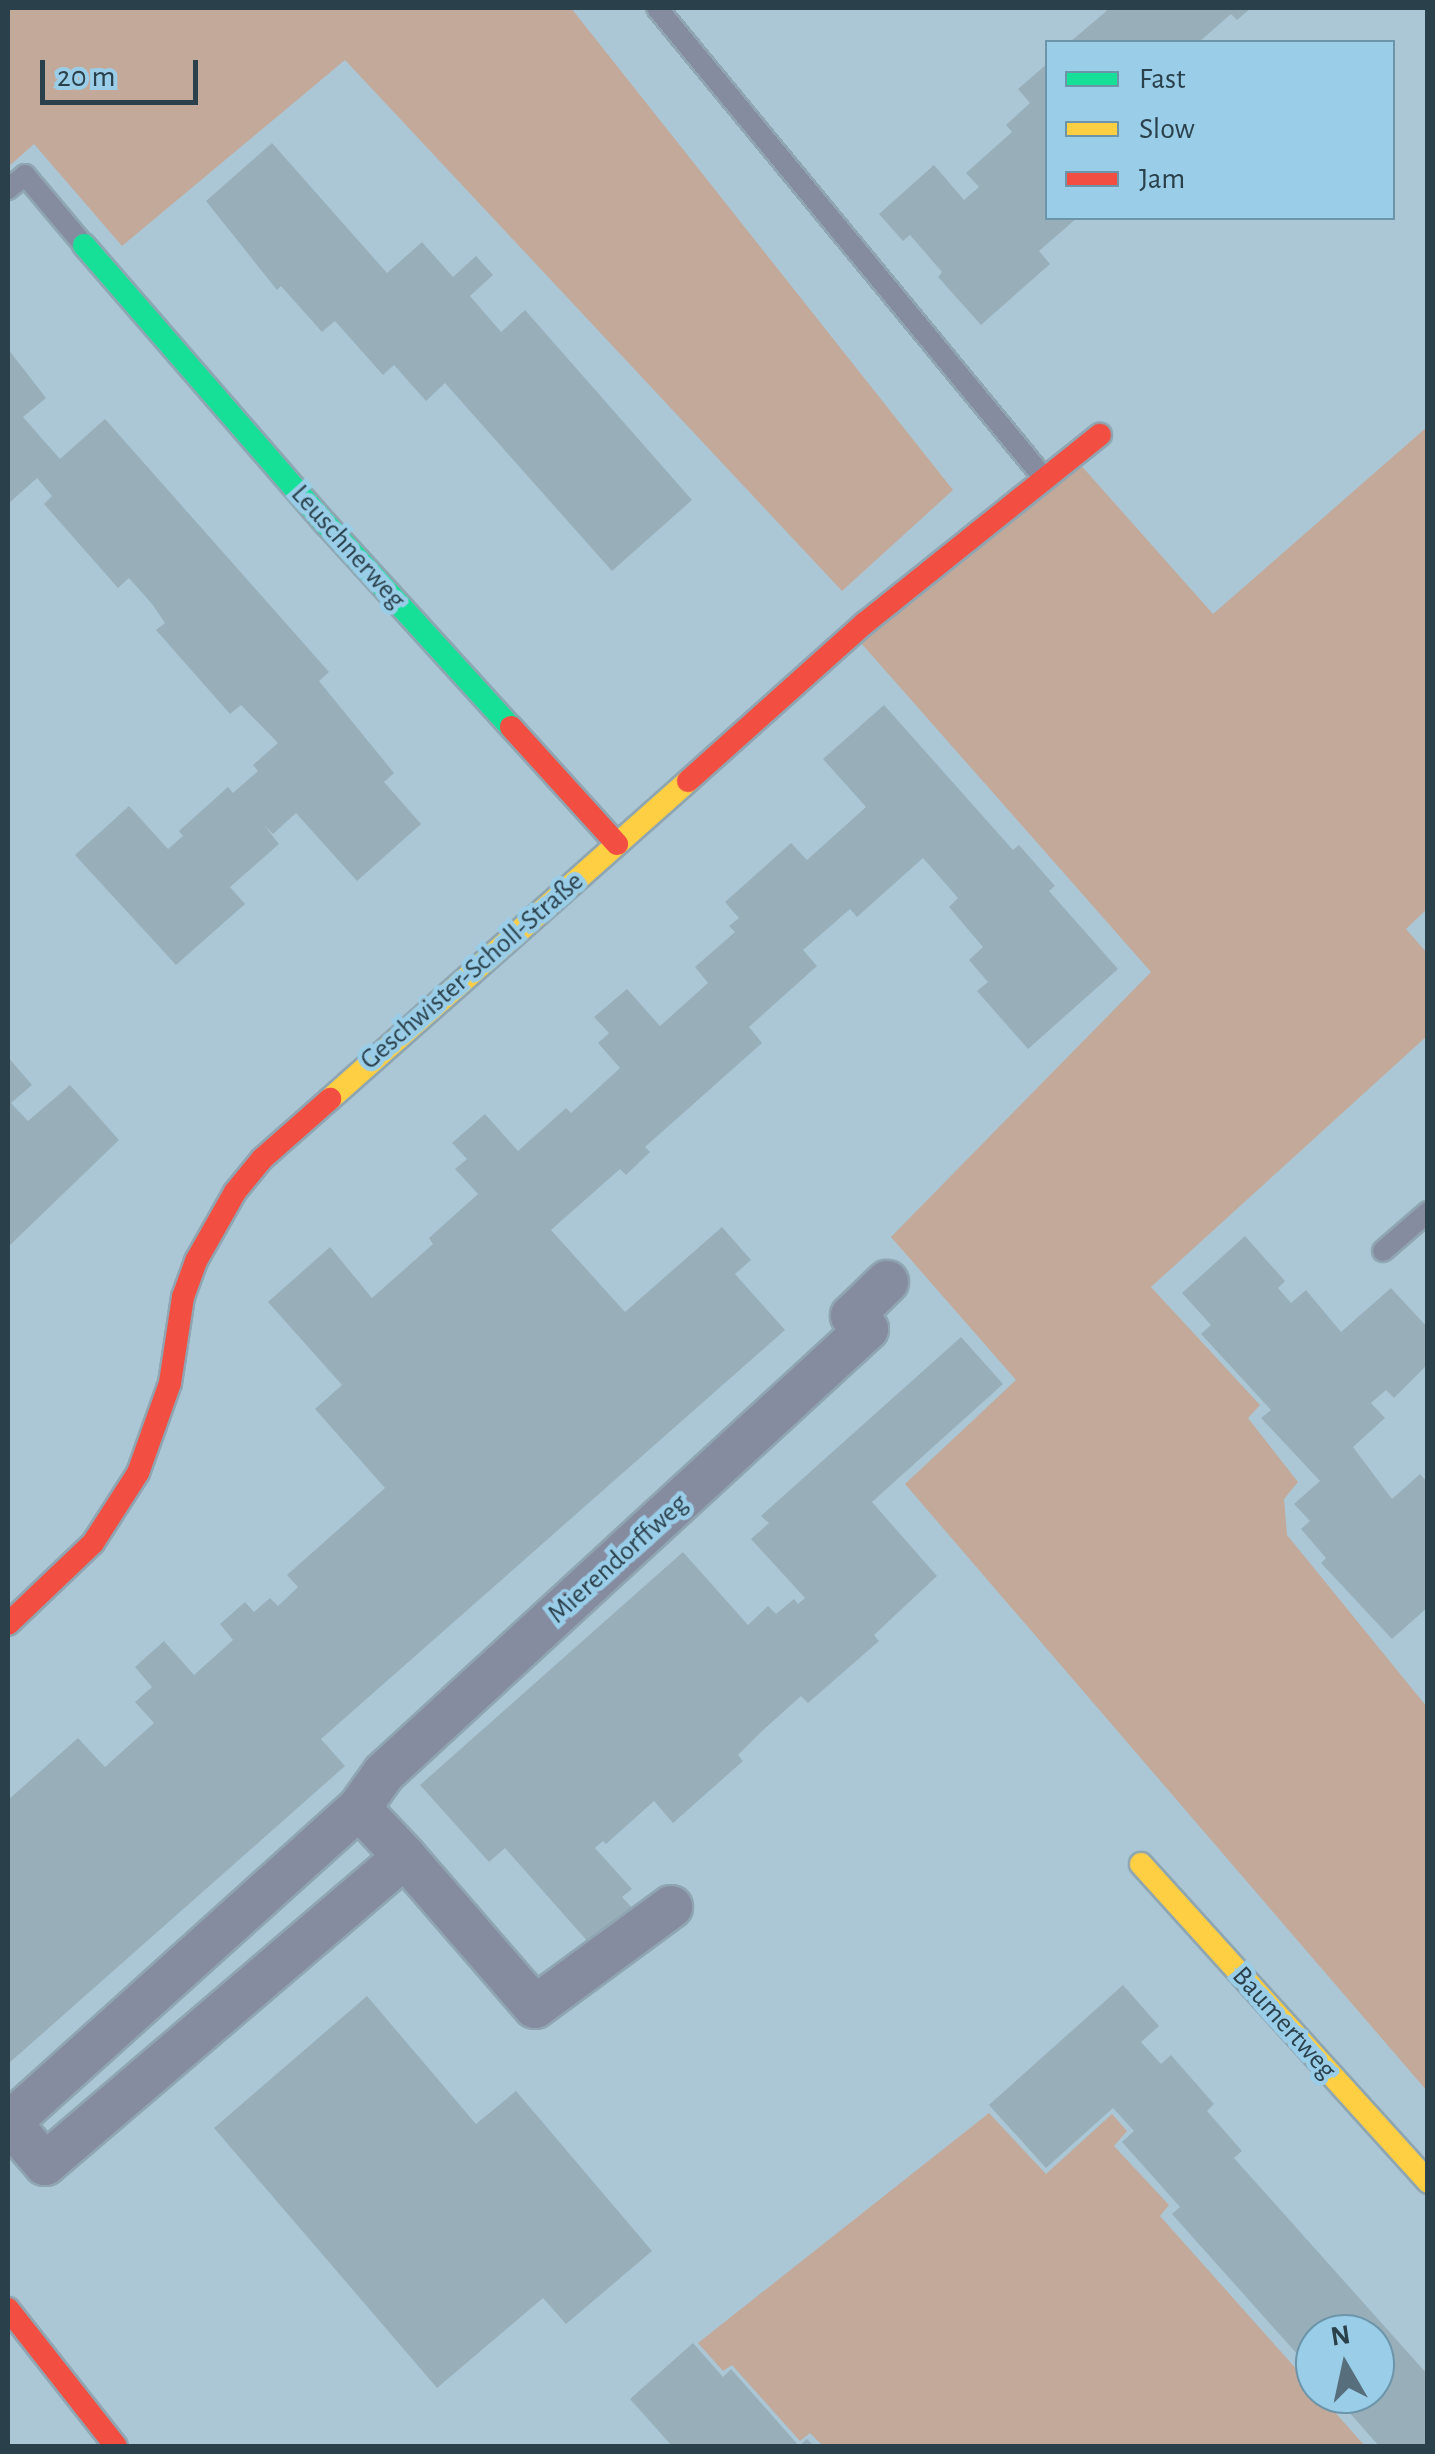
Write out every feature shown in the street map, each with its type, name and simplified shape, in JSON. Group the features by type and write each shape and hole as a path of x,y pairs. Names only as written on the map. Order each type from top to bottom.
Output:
{"street":[{"name":"Leuschnerweg","path":"84,246 326,524 618,844"},
{"name":"Geschwister-Scholl-Straße","path":"8,1624 93,1543 138,1473 170,1383 183,1297 196,1261 235,1192 300,1122 865,622 1100,435"},
{"name":"Mierendorffweg","path":"405,1857 45,2164 8,2124 359,1808 384,1773 866,1329 869,1292"},
{"path":"359,1808 535,2007 672,1907"},
{"name":"Baumertweg","path":"1141,1864 1428,2182"},
{"path":"8,2309 116,2446"}],"lane":[{"path":"657,8 1043,477"},
{"path":"8,190 24,175 84,246"},
{"path":"1384,1251 1428,1212"}],"shaded area":[{"path":"8,8 571,8 953,490 842,591 345,60 122,246 34,144 8,167"},
{"path":"1427,427 1428,908 1406,929 1427,953 1427,1036 1151,1287 1260,1405 1248,1418 1298,1482 1284,1499 1287,1535 1427,1707 1427,2091 905,1484 1016,1380 891,1237 1151,972 861,643 1079,463 1213,614"},
{"path":"989,2113 1046,2174 1112,2114 1127,2131 1114,2146 1169,2205 1160,2216 1295,2367 1295,2414 1336,2414 1365,2446 823,2446 810,2433 800,2441 732,2365 723,2371 698,2343"}],"building":[{"path":"1110,8 1251,8 1237,20 1231,14 1201,40 1072,40"},
{"path":"1045,66 1045,220 1075,220 1039,251 1050,264 981,325 938,277 942,272 910,235 903,241 879,214 934,165 964,200 979,187 966,173 1012,132 1006,125 1030,103 1018,89"},
{"path":"272,143 387,273 422,242 453,277 476,256 493,275 470,296 501,332 525,310 692,500 612,571 445,383 426,401 394,365 383,375 335,321 322,332 281,286 277,290 206,201"},
{"path":"8,349 46,398 23,417 60,459 105,419 329,672 319,681 394,773 384,782 421,824 357,881 296,813 273,834 264,825 279,844 230,887 245,904 176,965 75,855 129,806 168,849 183,836 179,831 228,787 233,793 258,771 253,765 278,743 241,705 230,714 156,630 165,623 129,578 118,588 44,504 52,496 37,478 8,504"},
{"path":"884,705 1013,850 1019,845 1055,886 1049,891 1118,969 1028,1049 977,991 988,982 969,960 983,947 949,907 958,898 923,858 857,917 850,909 803,950 817,966 749,1027 762,1043 645,1147 650,1152 626,1175 620,1169 551,1230 625,1312 722,1227 751,1260 735,1274 785,1330 321,1739 345,1766 8,2064 8,1800 78,1738 105,1767 154,1723 135,1702 152,1687 135,1667 164,1641 194,1675 233,1640 220,1624 245,1602 254,1612 270,1598 278,1606 298,1587 287,1575 385,1488 315,1409 342,1385 268,1302 330,1247 372,1298 433,1244 429,1238 478,1194 455,1169 467,1159 452,1143 485,1114 518,1151 566,1108 571,1113 620,1068 598,1043 609,1033 594,1017 627,989 660,1026 708,983 695,967 735,932 729,926 739,918 725,902 791,843 807,860 866,807 823,759"},
{"path":"8,1057 32,1085 11,1103 28,1121 70,1085 119,1140 8,1247"},
{"path":"1245,1236 1285,1281 1278,1288 1291,1303 1306,1290 1341,1332 1391,1288 1428,1328 1428,1364 1394,1398 1386,1390 1371,1403 1385,1418 1353,1447 1392,1499 1420,1474 1428,1483 1428,1607 1392,1639 1321,1563 1326,1558 1301,1529 1310,1521 1294,1504 1320,1481 1261,1418 1271,1410 1201,1334 1211,1325 1182,1293"},
{"path":"961,1337 1003,1384 872,1502 937,1576 874,1635 879,1641 808,1703 801,1696 738,1755 743,1761 673,1823 654,1801 606,1844 603,1841 595,1848 632,1889 622,1897 639,1915 597,1952 505,1848 489,1862 420,1785 683,1552 748,1625 768,1606 776,1614 794,1599 798,1604 805,1598 751,1539 769,1523 761,1516"},
{"path":"1123,1985 1159,2026 1141,2042 1161,2064 1171,2055 1214,2104 1207,2111 1242,2151 1234,2158 1373,2314 1295,2314 1295,2352 1172,2214 1180,2207 1122,2142 1134,2131 1113,2108 1046,2168 989,2105"},
{"path":"367,1996 476,2124 516,2091 652,2251 566,2324 543,2298 437,2388 214,2128"},
{"path":"1395,2338 1428,2375 1428,2446 1379,2446 1351,2414 1395,2414"},
{"path":"693,2343 723,2377 731,2369 799,2446 672,2446 630,2399"}],"traffic: fast":[{"path":"84,245 326,524 511,727"}],"traffic: slow":[{"path":"330,1099 688,781"},
{"path":"1141,1864 1428,2182"}],"traffic: jam":[{"path":"688,781 865,623 1100,435"},
{"path":"511,727 617,844"},
{"path":"8,1624 93,1543 138,1473 170,1383 183,1297 196,1261 235,1192 262,1159 330,1099"},
{"path":"8,2309 116,2446"}]}
